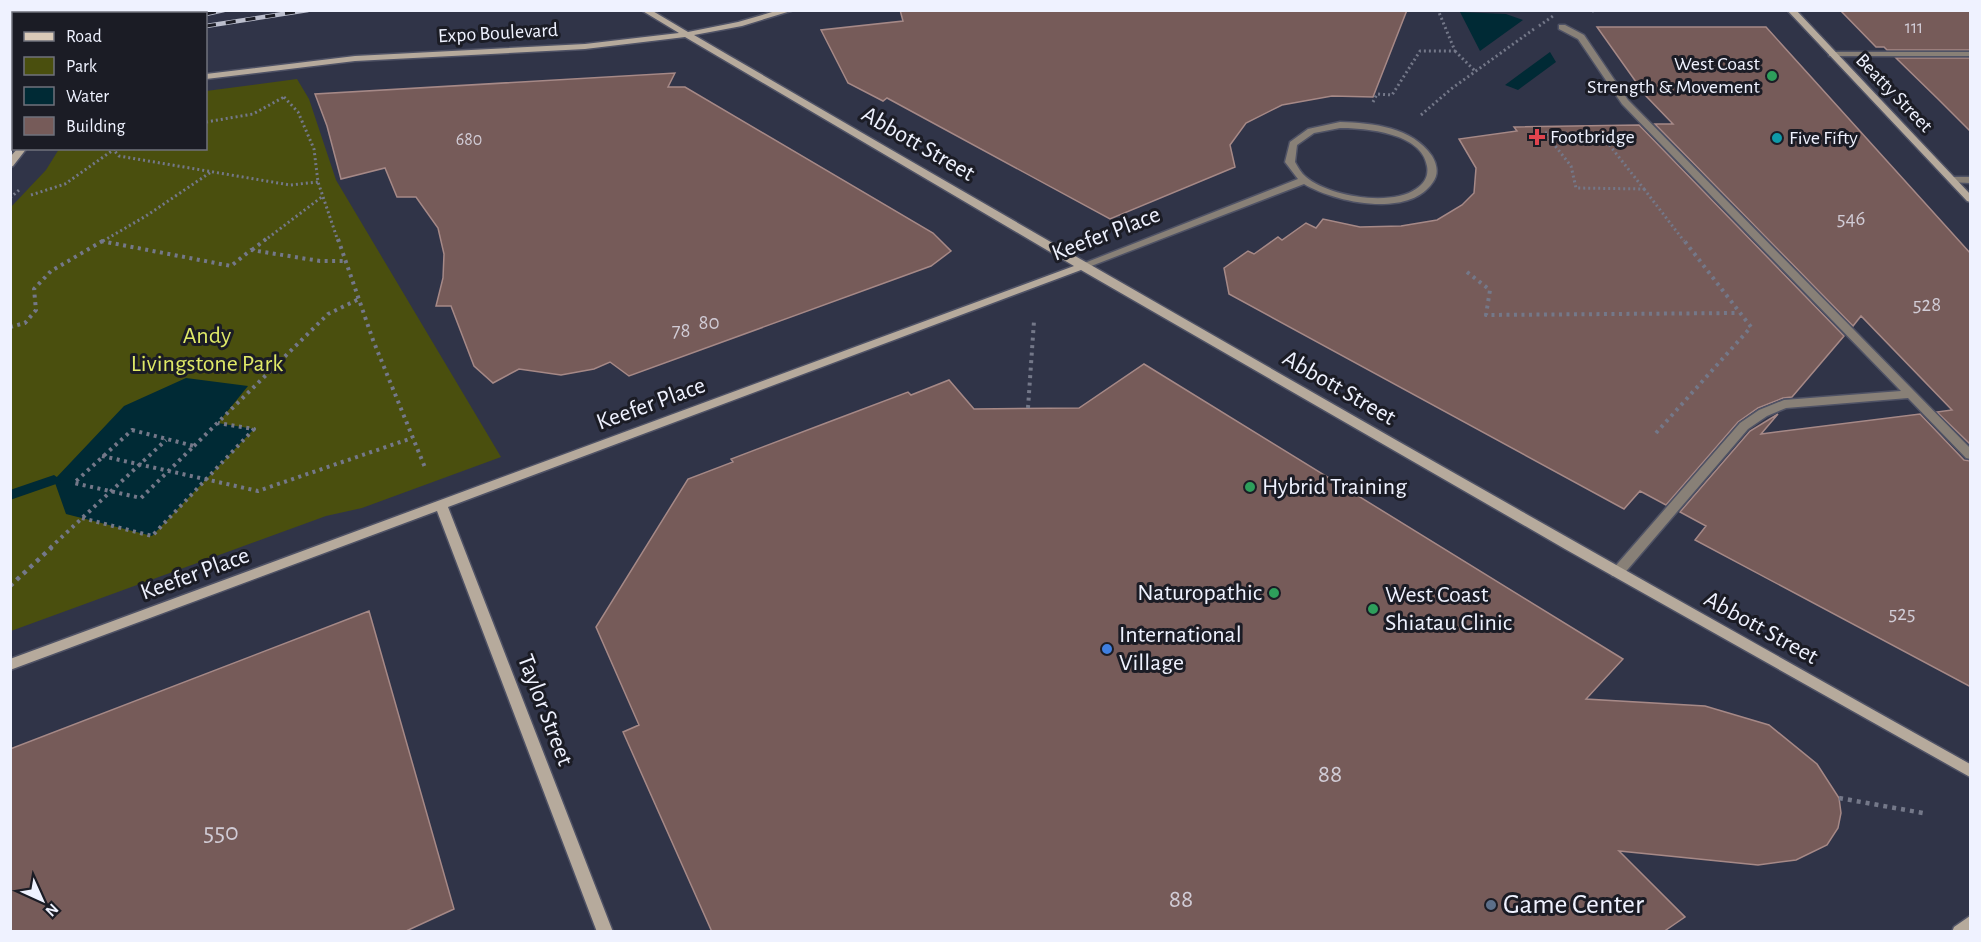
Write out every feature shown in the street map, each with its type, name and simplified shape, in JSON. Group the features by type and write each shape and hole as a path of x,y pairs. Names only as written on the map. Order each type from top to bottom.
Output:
{"street":[{"name":"Abbott Street","path":"645,10 1082,266 1617,573 1971,771"},
{"name":"Expo Boulevard","path":"207,77 376,57 586,47 689,36 790,10"},
{"name":"Beatty Street","path":"1791,10 1971,200"},
{"path":"1562,27 1581,37 1625,102 1971,455"},
{"path":"1832,54 1971,54"},
{"path":"1340,125 1373,127 1405,138 1427,154 1432,164 1432,174 1428,183 1413,193 1390,200 1353,199 1326,191 1305,180 1290,162 1293,144 1311,131 1340,125"},
{"path":"10,164 21,150"},
{"name":"Keefer Place","path":"10,665 1082,266 1305,180"},
{"path":"1952,180 1971,180"},
{"path":"1617,573 1744,426 1763,413 1784,404 1910,393"},
{"name":"Taylor Street","path":"441,505 605,932"},
{"path":"1960,932 1971,924"}],"path":[{"path":"1438,10 1455,51 1476,72"},
{"path":"1416,120 1451,89 1553,16"},
{"path":"1371,108 1377,94 1392,95 1420,51 1455,51"},
{"path":"207,122 253,114 294,92"},
{"path":"284,97 298,112 314,149 318,182 359,299 426,470"},
{"path":"1644,189 1576,188 1571,166 1545,134 1600,133 1644,189 1751,327 1656,433"},
{"path":"31,195 65,184 113,150"},
{"path":"115,150 119,156 290,185 318,182"},
{"path":"10,327 25,323 36,310 34,290 51,271 146,216 211,172"},
{"path":"101,241 231,266 323,196"},
{"path":"251,250 320,261 346,261"},
{"path":"1467,272 1490,290 1486,315 1740,313"},
{"path":"194,446 132,430 74,483 141,498 218,423 328,314 359,299"},
{"path":"1028,408 1034,321"},
{"path":"82,518 152,536 208,480 254,429 218,423"},
{"path":"102,456 258,491 412,438"},
{"path":"10,585 166,439"},
{"path":"1839,798 1923,813"}],"green space":[{"name":"Andy Livingstone Park","path":"297,79 309,99 336,180 501,457 362,508 326,516 11,631 11,207 46,170 58,150 207,150 207,91"}],"water":[{"path":"1460,12 1506,14 1523,20 1480,51"},
{"path":"1550,52 1556,62 1518,90 1505,85"},
{"path":"186,378 248,386 218,423 254,429 152,536 66,514 54,480 124,406"}],"building":[{"path":"900,10 1407,10 1373,97 1332,96 1282,105 1246,123 1230,145 1235,167 1110,219 887,98 883,101 848,83 821,30 903,21"},
{"path":"1840,10 1971,10 1971,50 1887,50 1884,47 1876,47"},
{"path":"1597,27 1766,27 1971,254 1971,445 1937,412 1952,410 1861,316 1853,326 1655,124 1673,124 1646,96"},
{"path":"1896,58 1971,58 1971,132 1938,99"},
{"path":"675,73 668,87 685,87 933,233 951,251 931,266 629,376 610,362 594,369 561,375 519,369 493,383 474,366 451,306 436,306 443,278 444,254 438,228 416,197 397,197 385,168 341,179 327,126 315,94"},
{"path":"1639,125 1844,336 1792,397 1783,398 1758,408 1738,422 1666,505 1640,491 1624,509 1229,294 1224,268 1248,251 1254,254 1278,237 1282,240 1306,223 1316,228 1323,219 1360,227 1401,226 1437,220 1462,205 1474,193 1476,168 1459,139 1517,131 1514,127"},
{"name":"International Village","path":"1144,364 1623,659 1586,699 1705,706 1769,725 1817,764 1839,798 1841,813 1838,828 1827,845 1796,860 1758,865 1619,851 1685,917 1663,932 712,932 623,732 639,725 596,627 688,479 733,462 731,459 908,392 911,395 949,380 974,409 1079,408"},
{"path":"1778,414 1761,434 1920,414 1964,460 1971,461 1971,687 1695,540 1706,526 1680,512 1750,431"},
{"path":"369,611 454,909 404,932 10,932 10,749"}],"waterway":[{"path":"10,495 54,480"}],"railway":[{"path":"207,14 224,10"},
{"path":"207,26 308,10"}],"place":[{"name":"West Coast Strength & Movement","path":"1772,76"},
{"name":"Footbridge","path":"1537,137"},
{"name":"Five Fifty","path":"1777,138"},
{"name":"Hybrid Training","path":"1250,487"},
{"name":"Naturopathic","path":"1274,593"},
{"name":"West Coast Shiatau Clinic","path":"1373,609"},
{"name":"International Village","path":"1107,649"},
{"name":"Game Center","path":"1491,905"}]}
